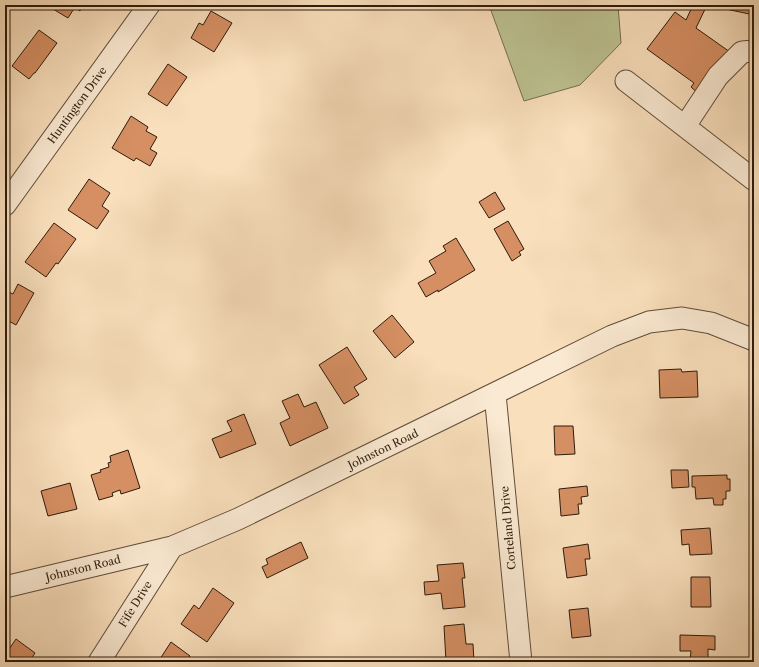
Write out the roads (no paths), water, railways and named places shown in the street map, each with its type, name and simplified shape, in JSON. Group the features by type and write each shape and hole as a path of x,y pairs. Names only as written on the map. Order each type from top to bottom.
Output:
{"street":[{"name":"Huntington Drive","path":"5,206 149,5"},
{"path":"685,126 718,76 742,52 754,50"},
{"path":"626,81 754,180"},
{"name":"Johnston Road","path":"5,587 172,546 238,519 612,336 649,322 682,318 711,323 754,340"},
{"name":"Corteland Drive","path":"495,394 521,662"},
{"name":"Fife Drive","path":"100,662 172,546"}]}
